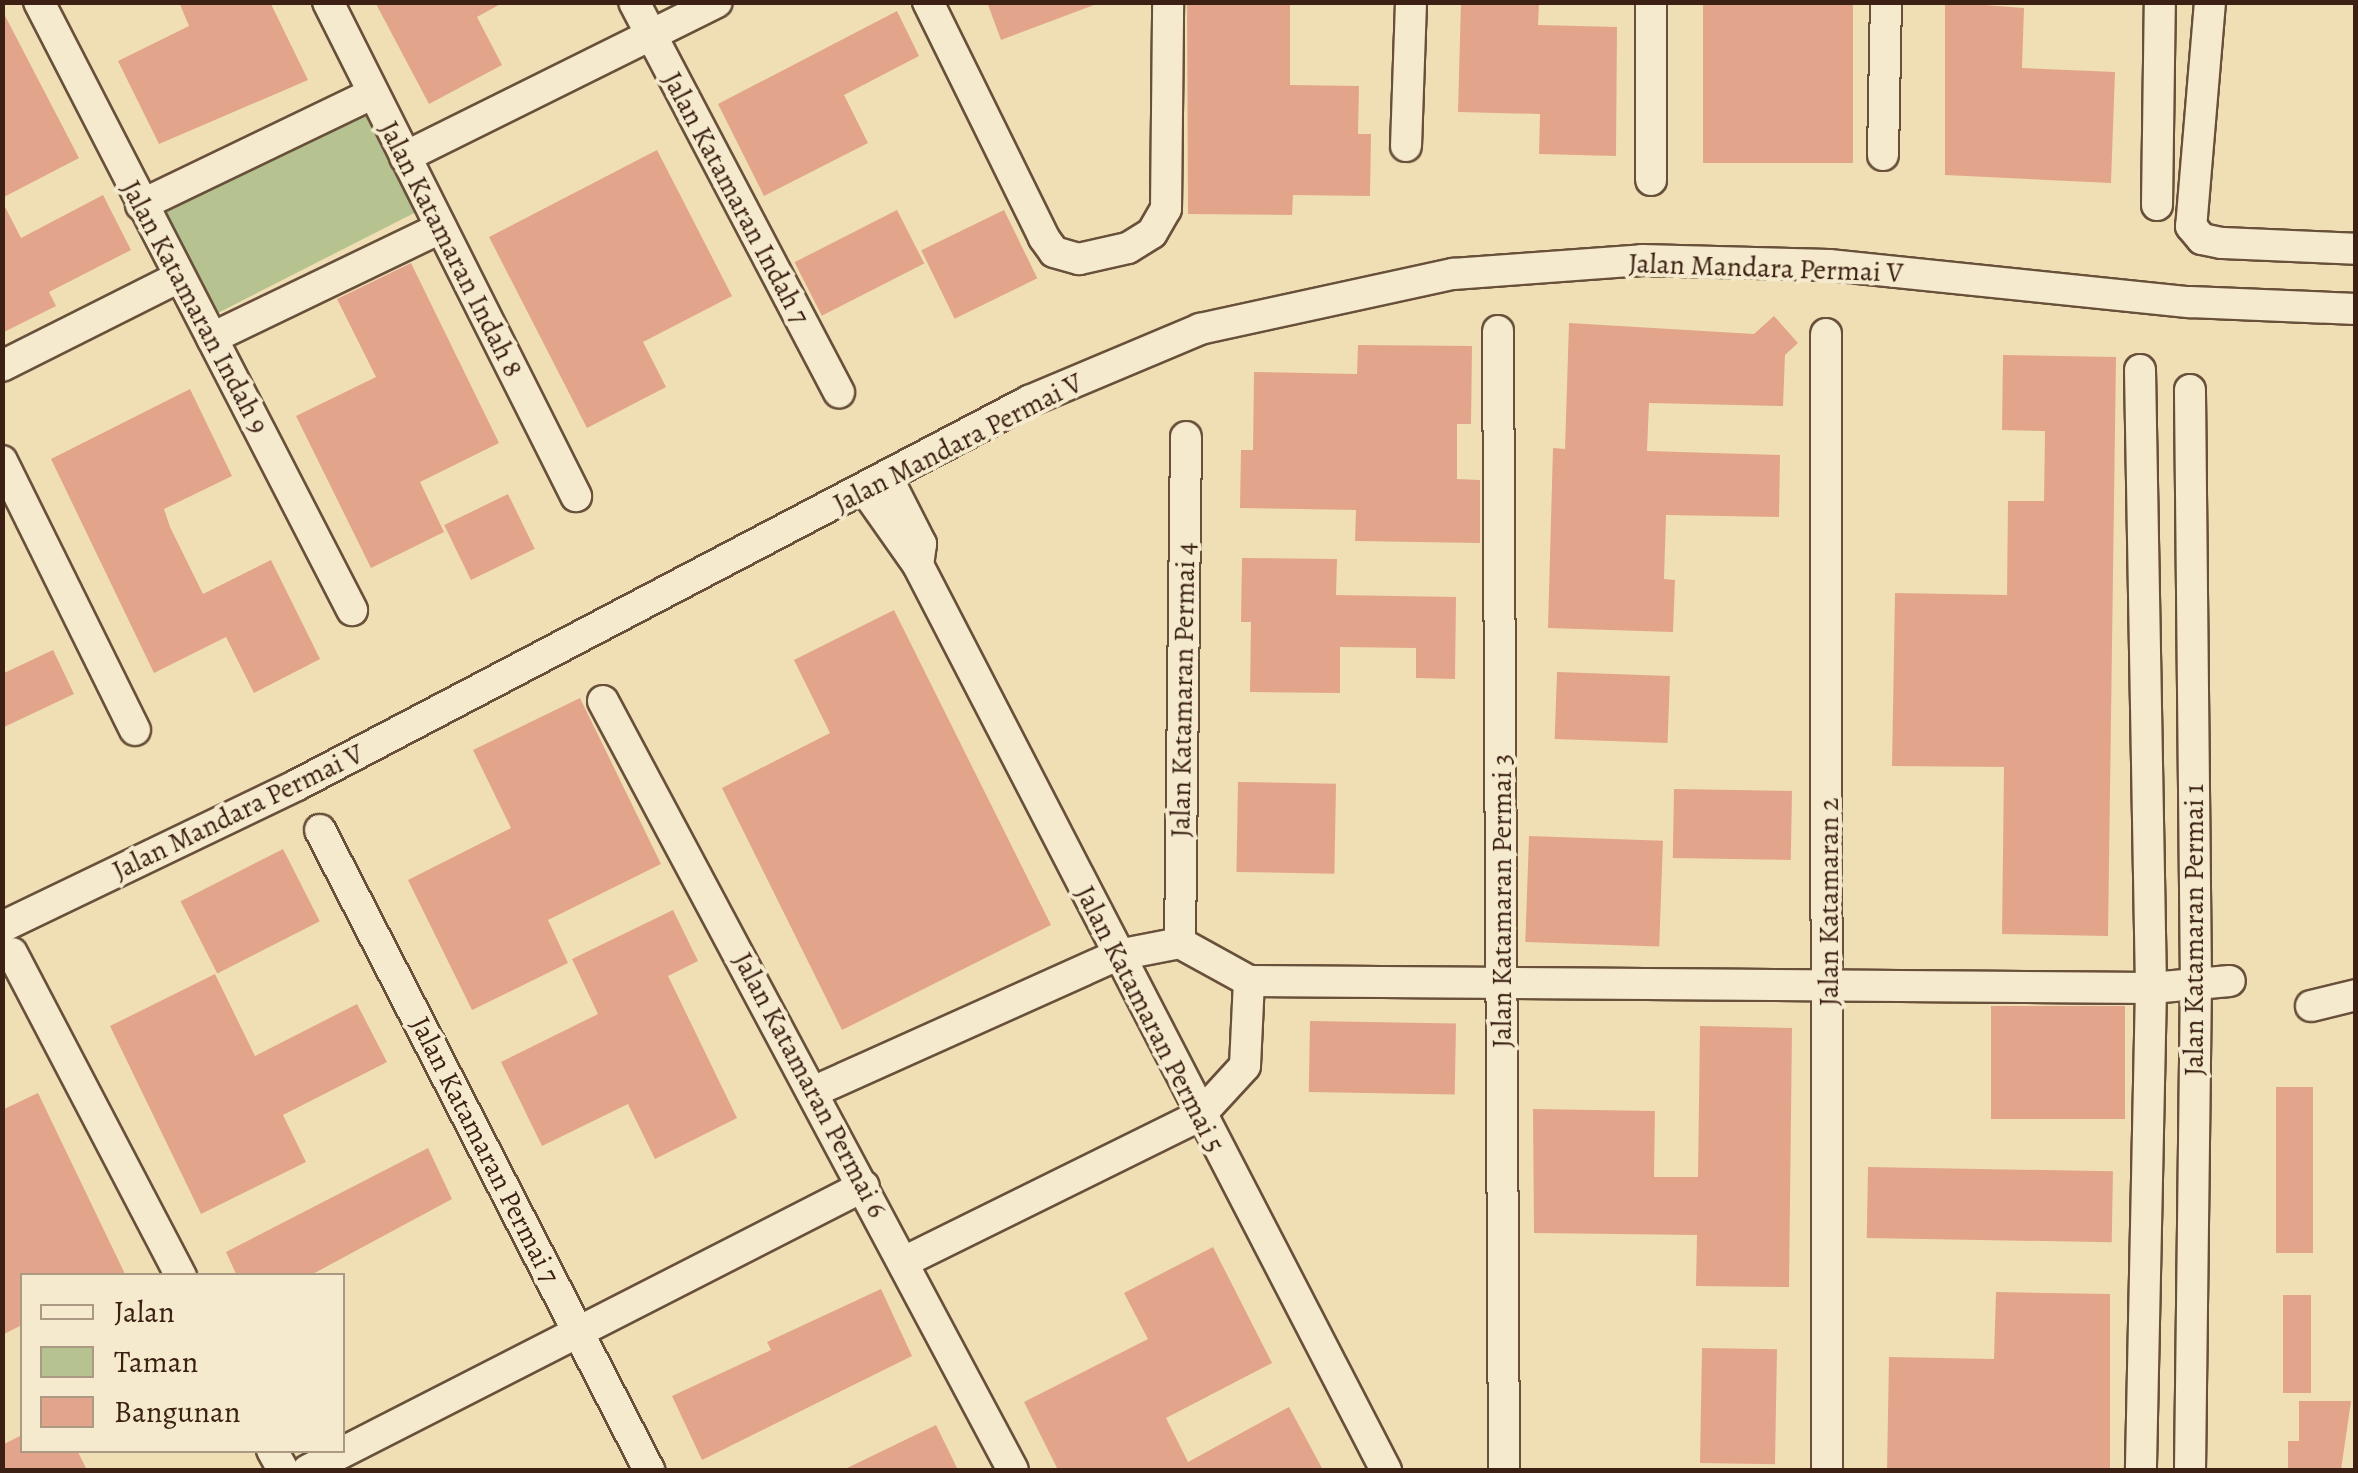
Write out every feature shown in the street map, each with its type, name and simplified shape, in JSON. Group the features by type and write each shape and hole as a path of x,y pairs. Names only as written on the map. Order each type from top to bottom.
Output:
{"street":[{"name":"Jalan Katamaran Indah 9","path":"40,2 352,610"},
{"name":"Jalan Katamaran Indah 8","path":"328,2 576,496"},
{"name":"Jalan Katamaran Indah 7","path":"634,2 838,393"},
{"path":"405,156 717,2"},
{"path":"928,2 1054,252 1079,259 1128,248 1152,233 1166,209 1168,2"},
{"path":"1406,146 1411,2"},
{"path":"1651,2 1651,180"},
{"path":"1883,155 1886,2"},
{"path":"2157,204 2160,2"},
{"path":"2210,2 2191,226 2202,238 2221,243 2356,249"},
{"path":"141,205 372,94"},
{"path":"212,338 441,228"},
{"name":"Jalan Mandara Permai V","path":"7,940 877,485 1029,400 1200,329 1453,274 1642,260 1829,266 2190,302 2356,309"},
{"path":"2,366 179,277"},
{"name":"Jalan Katamaran Permai 3","path":"1498,332 1504,1470"},
{"name":"Jalan Katamaran 2","path":"1826,334 1830,984 1827,1470"},
{"path":"2140,370 2152,988 2142,1470"},
{"name":"Jalan Katamaran Permai 1","path":"2190,390 2196,986 2190,1470"},
{"name":"Jalan Katamaran Permai 4","path":"1180,943 1186,437"},
{"path":"2,461 135,730"},
{"name":"Jalan Katamaran Permai 5","path":"877,485 921,544 918,565 1198,1116 1386,1470"},
{"name":"Jalan Katamaran Permai 6","path":"604,700 1013,1470"},
{"name":"Jalan Katamaran Permai 7","path":"320,830 650,1470"},
{"path":"7,940 179,1273"},
{"path":"815,1091 1118,955 1180,943 1249,981 1503,986 1830,984 2152,988 2230,981"},
{"path":"904,1262 1198,1116 1245,1066 1249,981"},
{"path":"2311,1006 2356,995"},
{"path":"345,1451 864,1186"},
{"path":"308,1470 342,1453"}],"green space":[{"path":"358,99 416,212 213,316 155,203"}],"building":[{"path":"179,2 270,2 308,80 159,144 118,61 189,26"},
{"path":"375,2 504,2 477,17 502,65 429,104"},
{"path":"987,2 1093,2 1094,5 1001,40"},
{"path":"1187,2 1290,2 1290,85 1359,86 1358,134 1371,134 1370,196 1293,195 1292,215 1188,214"},
{"path":"1461,2 1539,2 1538,25 1617,27 1616,156 1539,154 1540,114 1458,112"},
{"path":"1703,2 1853,2 1853,163 1703,163"},
{"path":"1945,2 2024,8 2022,68 2115,72 2111,183 1945,175"},
{"path":"2,10 79,158 2,198"},
{"path":"897,11 919,56 844,95 868,143 764,196 718,104"},
{"path":"657,150 732,296 643,342 666,387 587,428 489,237"},
{"path":"103,195 131,250 49,292 56,306 2,333 2,201 21,238"},
{"path":"897,210 924,263 822,316 795,262"},
{"path":"1004,210 1037,278 955,319 921,250"},
{"path":"411,263 499,443 420,482 444,532 371,568 296,416 376,377 337,299"},
{"path":"1774,316 1798,343 1785,355 1783,406 1649,403 1647,451 1780,455 1779,517 1666,515 1664,579 1675,580 1673,632 1548,628 1553,448 1565,449 1569,323 1754,334"},
{"path":"1358,345 1472,346 1471,424 1457,424 1457,479 1480,480 1480,543 1355,541 1356,510 1240,508 1241,450 1253,450 1254,372 1357,374"},
{"path":"2003,355 2116,357 2108,936 2002,934 2004,767 1892,766 1895,593 2007,595 2008,501 2044,501 2045,431 2002,430"},
{"path":"190,389 232,476 164,509 170,527 203,594 271,560 320,659 254,693 226,637 154,673 51,459"},
{"path":"508,494 535,549 471,580 444,525"},
{"path":"1242,558 1337,559 1336,595 1456,597 1455,679 1416,678 1416,648 1340,647 1340,693 1250,692 1251,622 1241,622"},
{"path":"894,610 1051,925 842,1030 722,788 830,733 794,660"},
{"path":"53,650 74,694 2,728 2,674"},
{"path":"1557,672 1670,676 1668,743 1555,739"},
{"path":"580,698 661,864 548,920 568,963 472,1010 408,880 511,828 473,750"},
{"path":"1238,782 1336,784 1334,874 1236,872"},
{"path":"1674,789 1792,791 1791,860 1673,858"},
{"path":"1529,836 1663,841 1659,947 1525,942"},
{"path":"283,849 320,921 217,973 181,901"},
{"path":"673,910 698,961 668,976 737,1118 655,1159 628,1104 542,1146 501,1062 598,1014 572,959"},
{"path":"215,974 255,1056 357,1004 387,1062 283,1115 306,1162 201,1214 110,1026"},
{"path":"1991,1006 2125,1006 2125,1119 1991,1119"},
{"path":"1310,1021 1456,1024 1455,1095 1309,1092"},
{"path":"1700,1026 1792,1028 1789,1287 1696,1286 1697,1235 1534,1233 1533,1109 1655,1111 1654,1177 1698,1177"},
{"path":"2276,1087 2313,1087 2313,1253 2276,1253"},
{"path":"38,1093 125,1273 20,1273 20,1326 2,1335 2,1110"},
{"path":"428,1148 452,1199 315,1273 236,1273 226,1252"},
{"path":"1868,1167 2113,1171 2112,1242 1867,1238"},
{"path":"1213,1247 1272,1363 1166,1418 1188,1462 1289,1407 1323,1470 1058,1470 1024,1402 1148,1339 1124,1293"},
{"path":"881,1289 912,1356 702,1460 672,1396 771,1350 767,1342"},
{"path":"1996,1292 2110,1294 2110,1470 1887,1470 1889,1357 1994,1359"},
{"path":"2283,1295 2311,1295 2311,1393 2283,1393"},
{"path":"1702,1348 1777,1349 1775,1464 1700,1463"},
{"path":"2299,1401 2351,1401 2341,1470 2288,1470 2288,1441 2299,1441"},
{"path":"936,1425 958,1470 843,1470"},
{"path":"20,1436 20,1453 78,1453 87,1470 2,1470 2,1445"}]}
